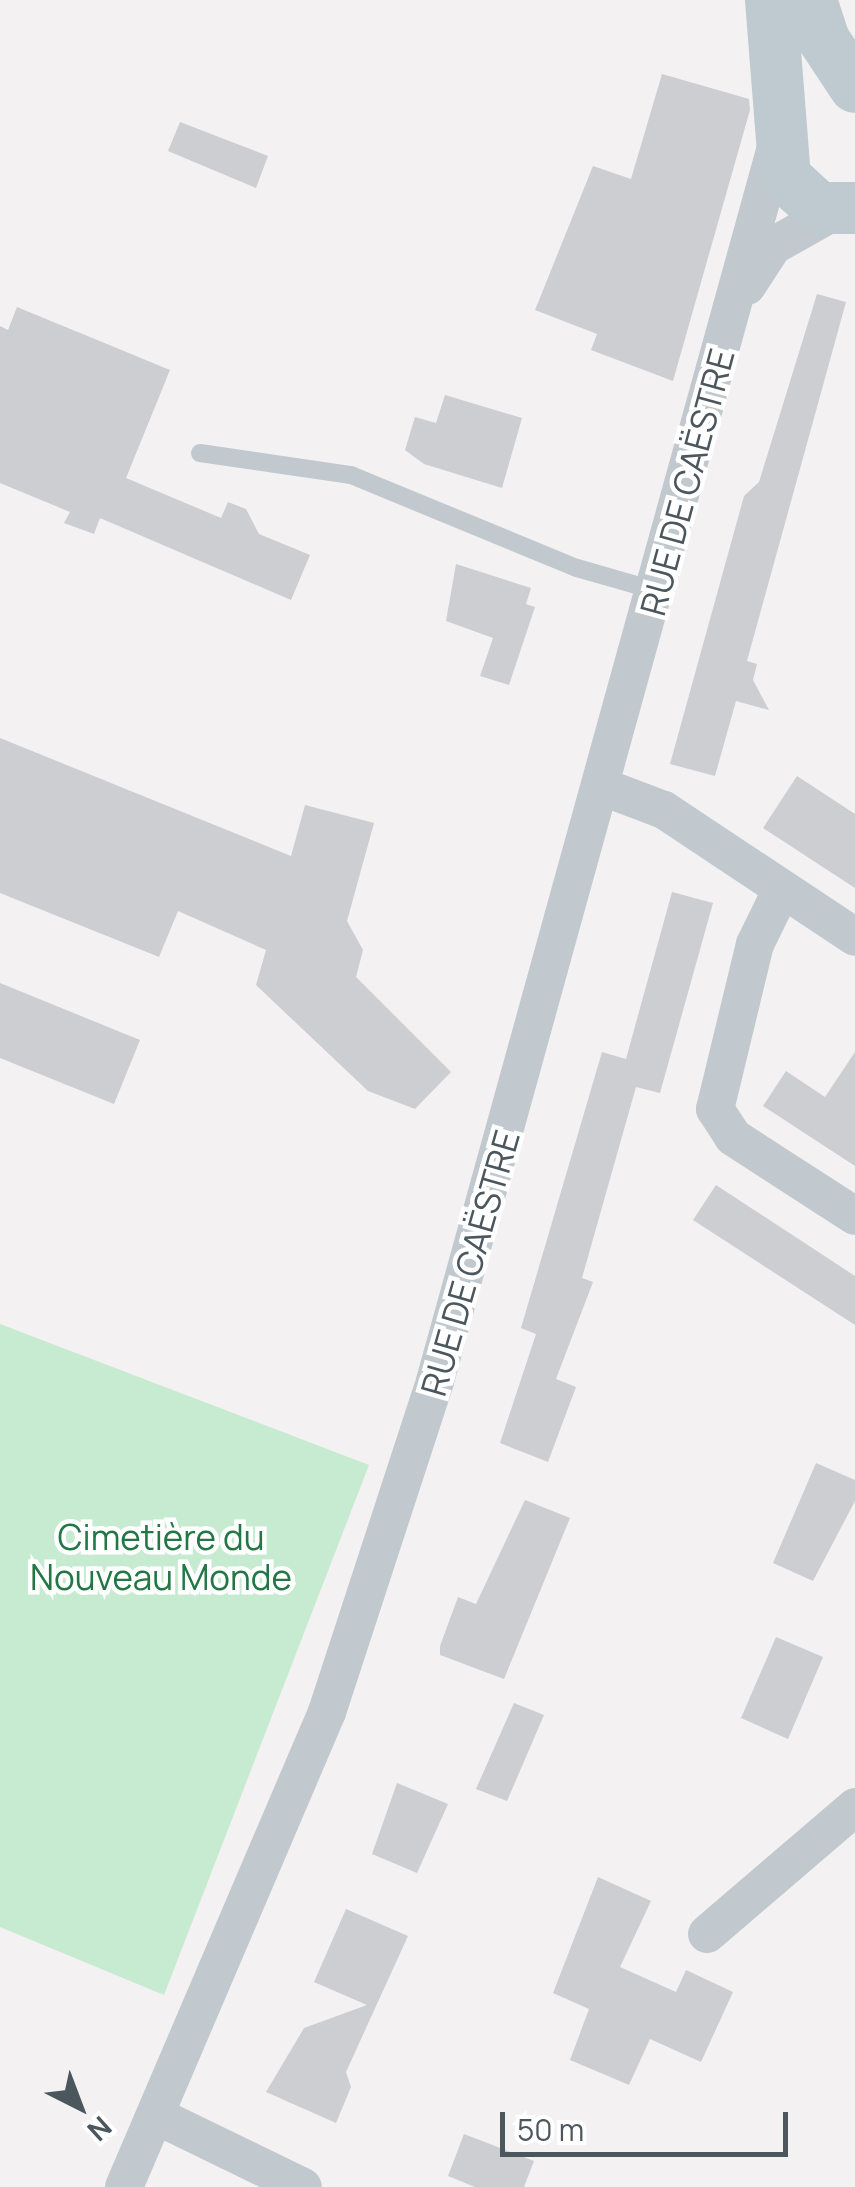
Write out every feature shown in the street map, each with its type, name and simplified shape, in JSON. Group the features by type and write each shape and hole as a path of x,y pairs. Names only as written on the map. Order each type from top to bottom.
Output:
{"main road":[{"path":"771,0 788,184 804,201 850,209"},
{"path":"811,0 824,40 855,87"}],"street":[{"name":"RUE DE CAËSTRE","path":"124,2187 339,1680 450,1335 781,133"},
{"name":"RUE DE CAËSTRE","path":"735,310 773,246 850,209"},
{"path":"603,787 664,810 855,937"},
{"path":"782,889 755,944 715,1109 733,1137 855,1216"},
{"path":"707,1934 855,1807"},
{"path":"157,2116 303,2187"}],"lane":[{"path":"200,454 351,475 577,568 657,591"}],"green space":[{"name":"Cimetière du Nouveau Monde","path":"0,1324 369,1465 164,1995 0,1927"}],"building":[{"path":"662,74 749,99 750,110 673,381 591,350 597,334 535,310 593,166 631,179"},
{"path":"180,122 268,156 256,188 168,151"},
{"path":"817,294 846,302 747,661 757,664 753,680 769,710 736,701 715,776 670,764 744,496 759,482"},
{"path":"17,307 170,370 126,478 221,518 228,502 246,509 259,534 310,555 291,600 100,518 94,534 64,523 70,512 0,483 0,326 8,330"},
{"path":"445,395 522,418 502,488 424,464 405,450 415,417 436,423"},
{"path":"456,564 531,588 526,604 535,607 509,685 480,676 493,638 446,621"},
{"path":"0,738 291,856 305,805 374,823 347,921 363,950 356,977 451,1072 415,1109 368,1091 256,985 266,950 178,911 159,957 0,893"},
{"path":"797,776 855,814 855,888 763,828"},
{"path":"672,892 713,903 660,1093 636,1087 582,1278 593,1282 556,1379 576,1387 548,1462 500,1443 536,1334 521,1328 602,1052 626,1059"},
{"path":"0,983 140,1040 114,1104 0,1058"},
{"path":"855,1052 855,1166 763,1106 786,1071 825,1097"},
{"path":"716,1185 855,1276 855,1325 693,1220"},
{"path":"816,1463 855,1480 855,1501 813,1581 773,1563"},
{"path":"525,1500 570,1518 504,1679 440,1655 440,1646 458,1597 476,1604"},
{"path":"776,1637 823,1657 788,1739 741,1718"},
{"path":"514,1703 544,1715 507,1801 476,1789"},
{"path":"397,1783 448,1804 417,1873 372,1854"},
{"path":"598,1877 651,1901 620,1967 676,1992 686,1970 733,1992 701,2062 650,2039 629,2085 570,2060 589,2009 553,1993"},
{"path":"346,1909 408,1936 346,2072 351,2087 336,2123 266,2092 304,2028 367,2005 314,1982"},
{"path":"464,2134 534,2161 524,2187 475,2187 448,2176"}]}
